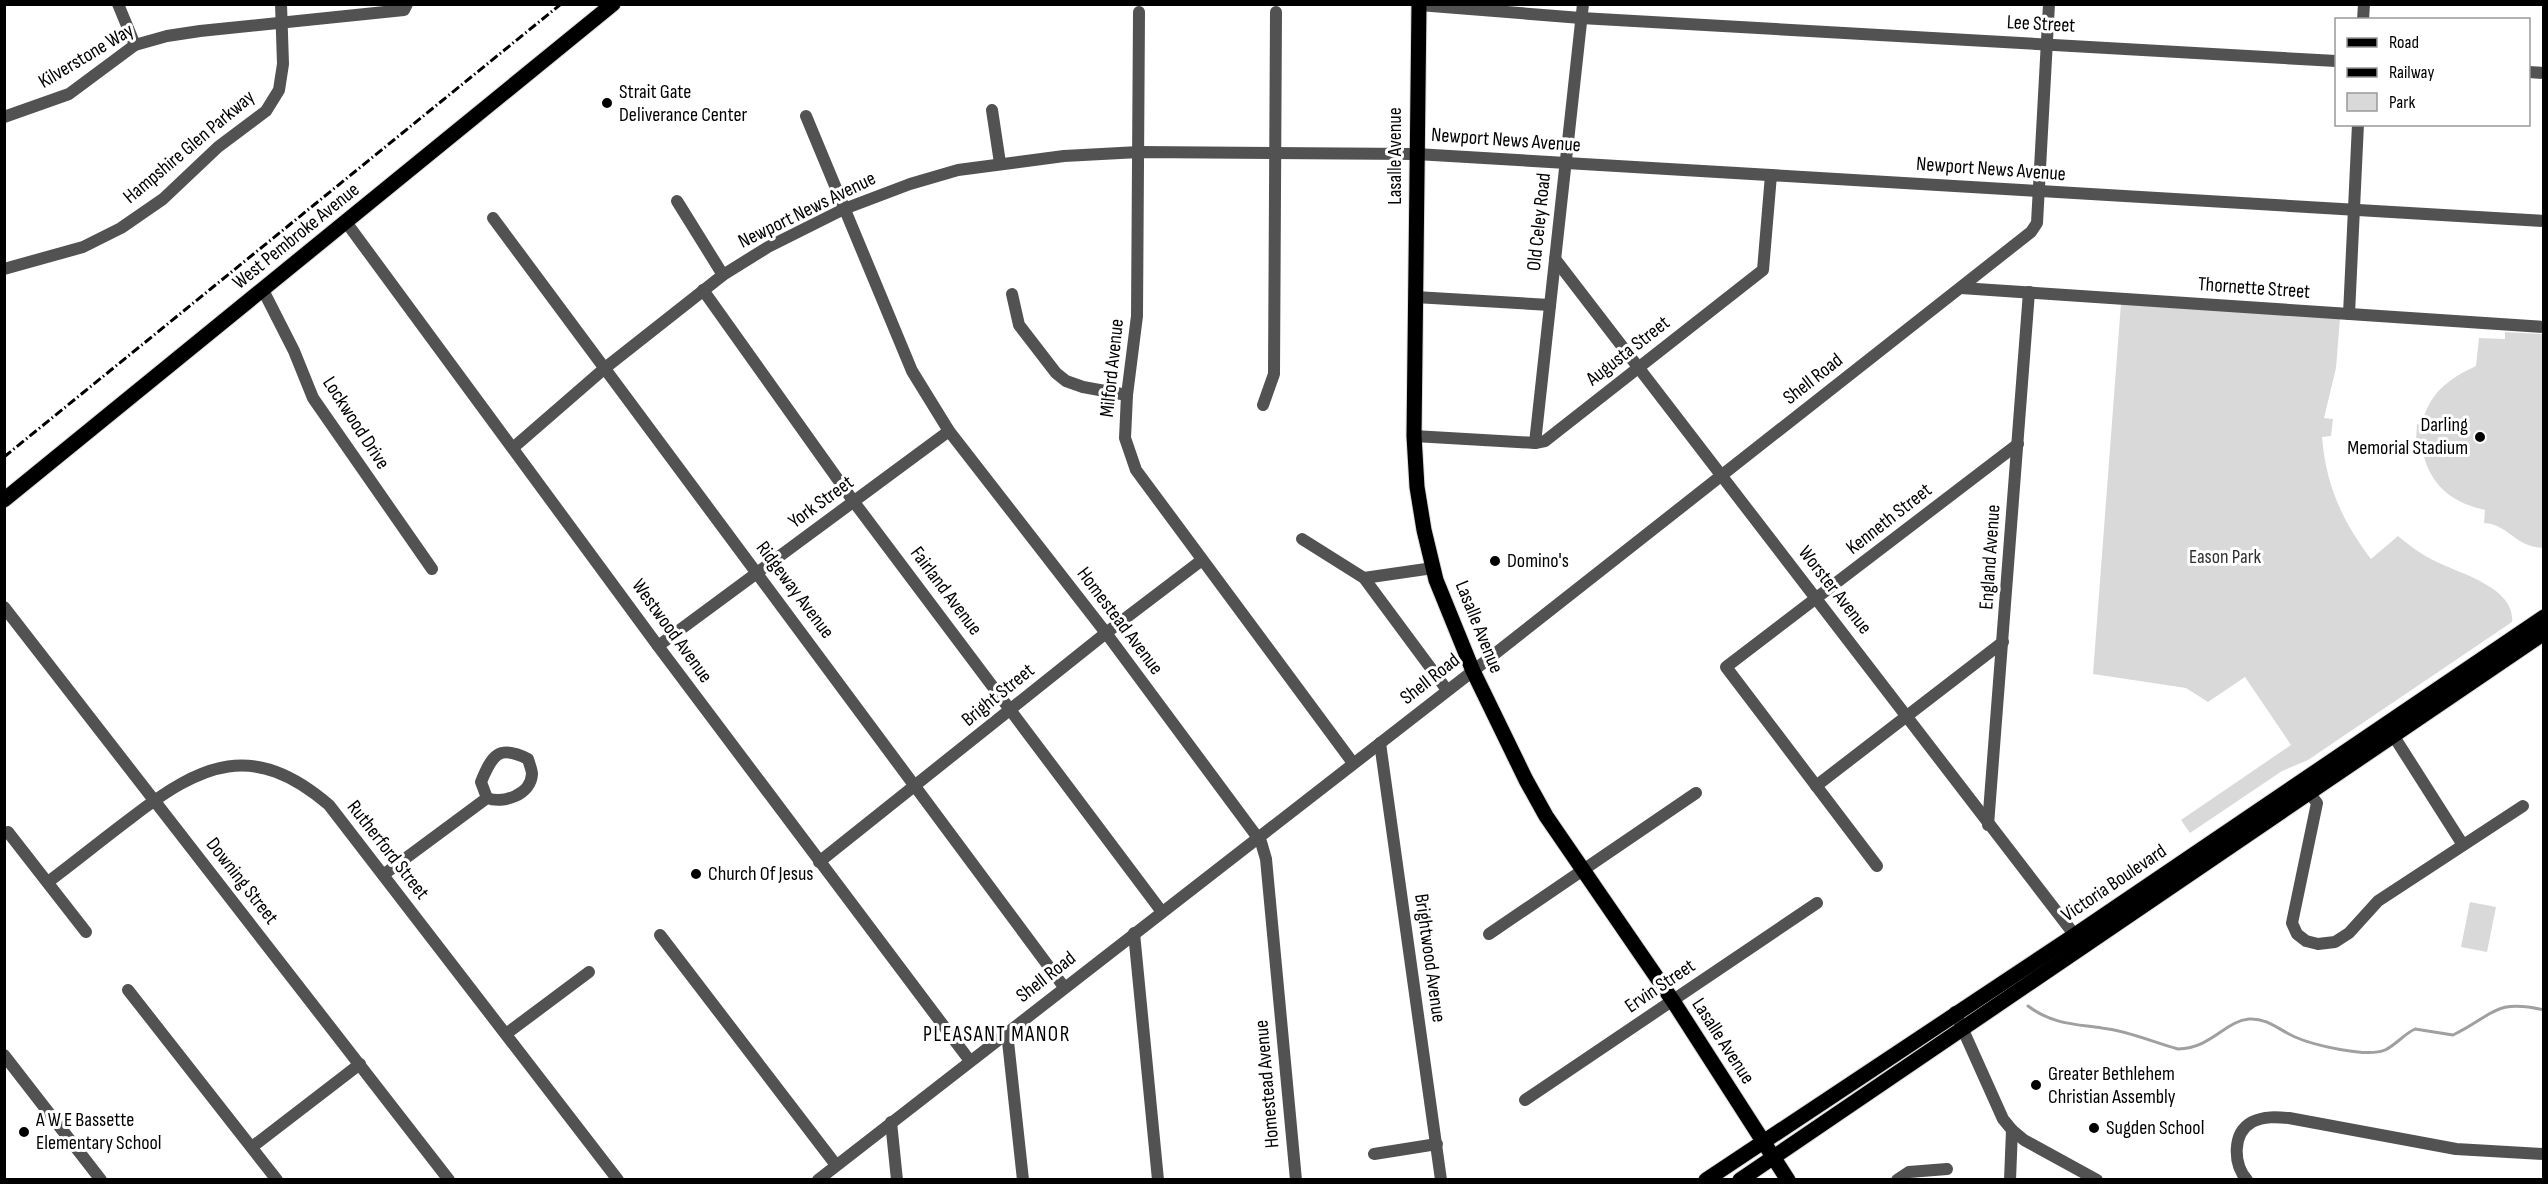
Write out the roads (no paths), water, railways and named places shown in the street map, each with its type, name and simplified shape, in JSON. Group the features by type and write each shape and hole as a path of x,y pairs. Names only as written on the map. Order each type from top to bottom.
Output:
{"main road":[{"name":"West Pembroke Avenue","path":"4,500 613,4"},
{"name":"Lasalle Avenue","path":"1419,5 1414,436 1417,487 1433,568 1449,615 1473,671 1526,780 1582,871 1672,1001 1788,1179"},
{"name":"Victoria Boulevard","path":"1706,1179 1955,1012 2078,940 2305,787 2544,617"},
{"name":"Victoria Boulevard","path":"2305,787 2393,735 2544,633"},
{"name":"Victoria Boulevard","path":"1740,1179 1963,1029 2078,940"}],"street":[{"path":"118,4 135,45"},
{"name":"Hampshire Glen Parkway","path":"4,269 83,247 121,228 163,199 218,147 266,111 279,90 283,64 281,4"},
{"name":"Old Celey Road","path":"1535,443 1583,4"},
{"path":"2038,192 2049,4"},
{"name":"Lee Street","path":"1419,5 1581,18 2335,61"},
{"name":"Kilverstone Way","path":"4,117 69,94 135,45 168,36 283,24 408,6"},
{"name":"Milford Avenue","path":"1139,12 1137,316 1127,394 1125,438 1136,470 1353,763"},
{"path":"1263,405 1274,374 1276,12"},
{"path":"992,110 1000,163"},
{"name":"Homestead Avenue","path":"806,116 912,371 949,431 1106,633 1258,837 1266,859 1296,1179"},
{"path":"2349,314 2358,126"},
{"name":"Newport News Avenue","path":"514,447 604,368 703,290 768,247 844,209 920,181 958,170 1000,163 1139,152 1416,154 2544,221"},
{"name":"Augusta Street","path":"1535,443 1545,441 1763,270 1771,175"},
{"name":"Shell Road","path":"818,1179 1473,671 1961,288 2035,227 2038,192"},
{"path":"677,201 723,275"},
{"name":"Ridgeway Avenue","path":"493,218 917,785 1064,987"},
{"name":"Westwood Avenue","path":"346,222 514,447 658,646 969,1061"},
{"name":"Worster Avenue","path":"1555,260 2078,940"},
{"name":"Thornette Street","path":"1961,288 2544,327"},
{"name":"Lockwood Drive","path":"262,290 294,351 313,398 432,569"},
{"name":"Fairland Avenue","path":"703,290 854,501 1162,912"},
{"name":"England Avenue","path":"1989,825 2028,292"},
{"path":"1012,294 1019,325 1056,373 1066,381 1083,387 1127,394"},
{"path":"1415,297 1550,305"},
{"name":"York Street","path":"658,646 949,431"},
{"path":"1414,436 1535,443"},
{"name":"Kenneth Street","path":"1816,786 1726,667 2018,444"},
{"path":"1302,539 1364,578 1447,690"},
{"name":"Bright Street","path":"819,862 1106,633 1202,560"},
{"path":"1364,578 1433,568"},
{"name":"Downing Street","path":"4,607 449,1179"},
{"path":"1877,866 1816,786 2003,642"},
{"path":"2393,735 2463,845"},
{"name":"Brightwood Avenue","path":"1380,742 1441,1179"},
{"path":"509,751 528,759 532,773 527,787 513,798 497,802 487,798 481,782 489,762 509,751"},
{"name":"Rutherford Street","path":"48,882 154,800 185,779 218,767 250,764 283,774 309,788 329,805 618,1179"},
{"path":"2305,787 2317,803 2292,923 2296,934 2306,941 2318,944 2335,942 2349,933 2378,901 2523,806"},
{"path":"1489,934 1696,793"},
{"path":"383,875 487,798"},
{"path":"8,832 86,932"},
{"name":"Ervin Street","path":"1525,1100 1817,903"},
{"path":"1134,933 1158,1179"},
{"path":"660,935 836,1165"},
{"path":"506,1034 589,972"},
{"path":"128,990 277,1179"},
{"path":"1955,1012 2003,1119 2012,1130 2024,1140 2097,1179"},
{"path":"1007,1032 1023,1179"},
{"path":"4,1055 101,1179"},
{"path":"252,1147 360,1064"},
{"path":"2247,1179 2237,1163 2238,1142 2244,1129 2250,1123 2276,1117 2456,1149 2544,1154"},
{"path":"891,1122 897,1179"},
{"path":"2010,1179 2012,1130"},
{"path":"1374,1154 1437,1143"},
{"path":"1897,1179 1909,1172 1947,1169"}],"waterway":[{"path":"2028,1006 2055,1020 2112,1029 2178,1049 2190,1048 2209,1040 2240,1021 2256,1019 2268,1022 2295,1037 2314,1044 2353,1052 2385,1050 2415,1029 2453,1035 2504,1008 2514,1006 2544,1010"}],"railway":[{"path":"4,457 561,4"}],"place":[{"name":"Strait Gate Deliverance Center","path":"607,103"},
{"name":"Darling Memorial Stadium","path":"2480,437"},
{"name":"Domino's","path":"1495,561"},
{"name":"Church Of Jesus","path":"696,874"},
{"name":"Greater Bethlehem Christian Assembly","path":"2036,1085"},
{"name":"Sugden School","path":"2094,1128"},
{"name":"A W E Bassette Elementary School","path":"24,1132"}],"district":[{"name":"PLEASANT MANOR","path":"997,1034"}],"park label":[{"name":"Eason Park","path":"2225,557"}]}
